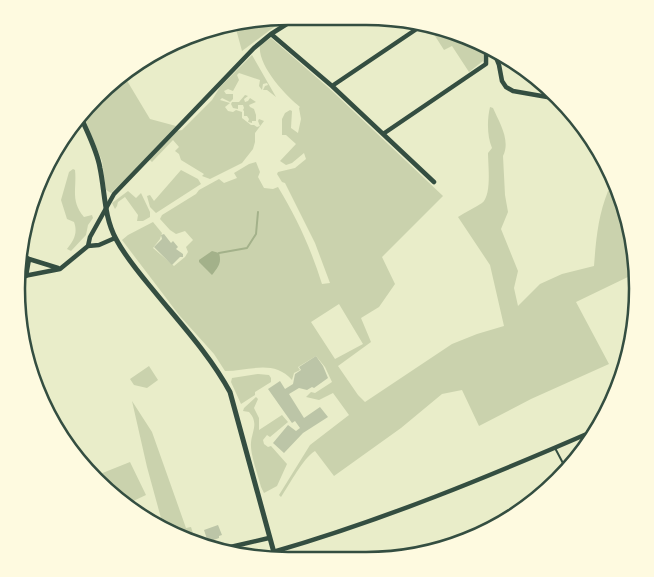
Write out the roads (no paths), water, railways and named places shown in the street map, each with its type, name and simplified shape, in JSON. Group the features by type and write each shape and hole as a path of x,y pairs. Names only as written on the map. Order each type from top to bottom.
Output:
{"street":[{"path":"88,246 90,237 114,194 254,48 286,25"},
{"path":"332,86 415,30"},
{"path":"272,34 332,86 434,182"},
{"path":"486,54 486,64"},
{"path":"497,60 503,85 508,89 546,96"},
{"path":"383,134 486,64 499,64"},
{"path":"83,123 98,159 105,208 109,225 115,238 135,268 222,378 230,392 273,551"},
{"path":"60,269 29,259 26,276 60,269 88,246 99,245 115,238"},
{"path":"276,551 326,537 394,513 585,435"},
{"path":"234,546 269,538"}],"lane":[{"path":"555,448 563,463"}],"waterway":[{"path":"219,253 247,248 256,234 258,212"}]}
